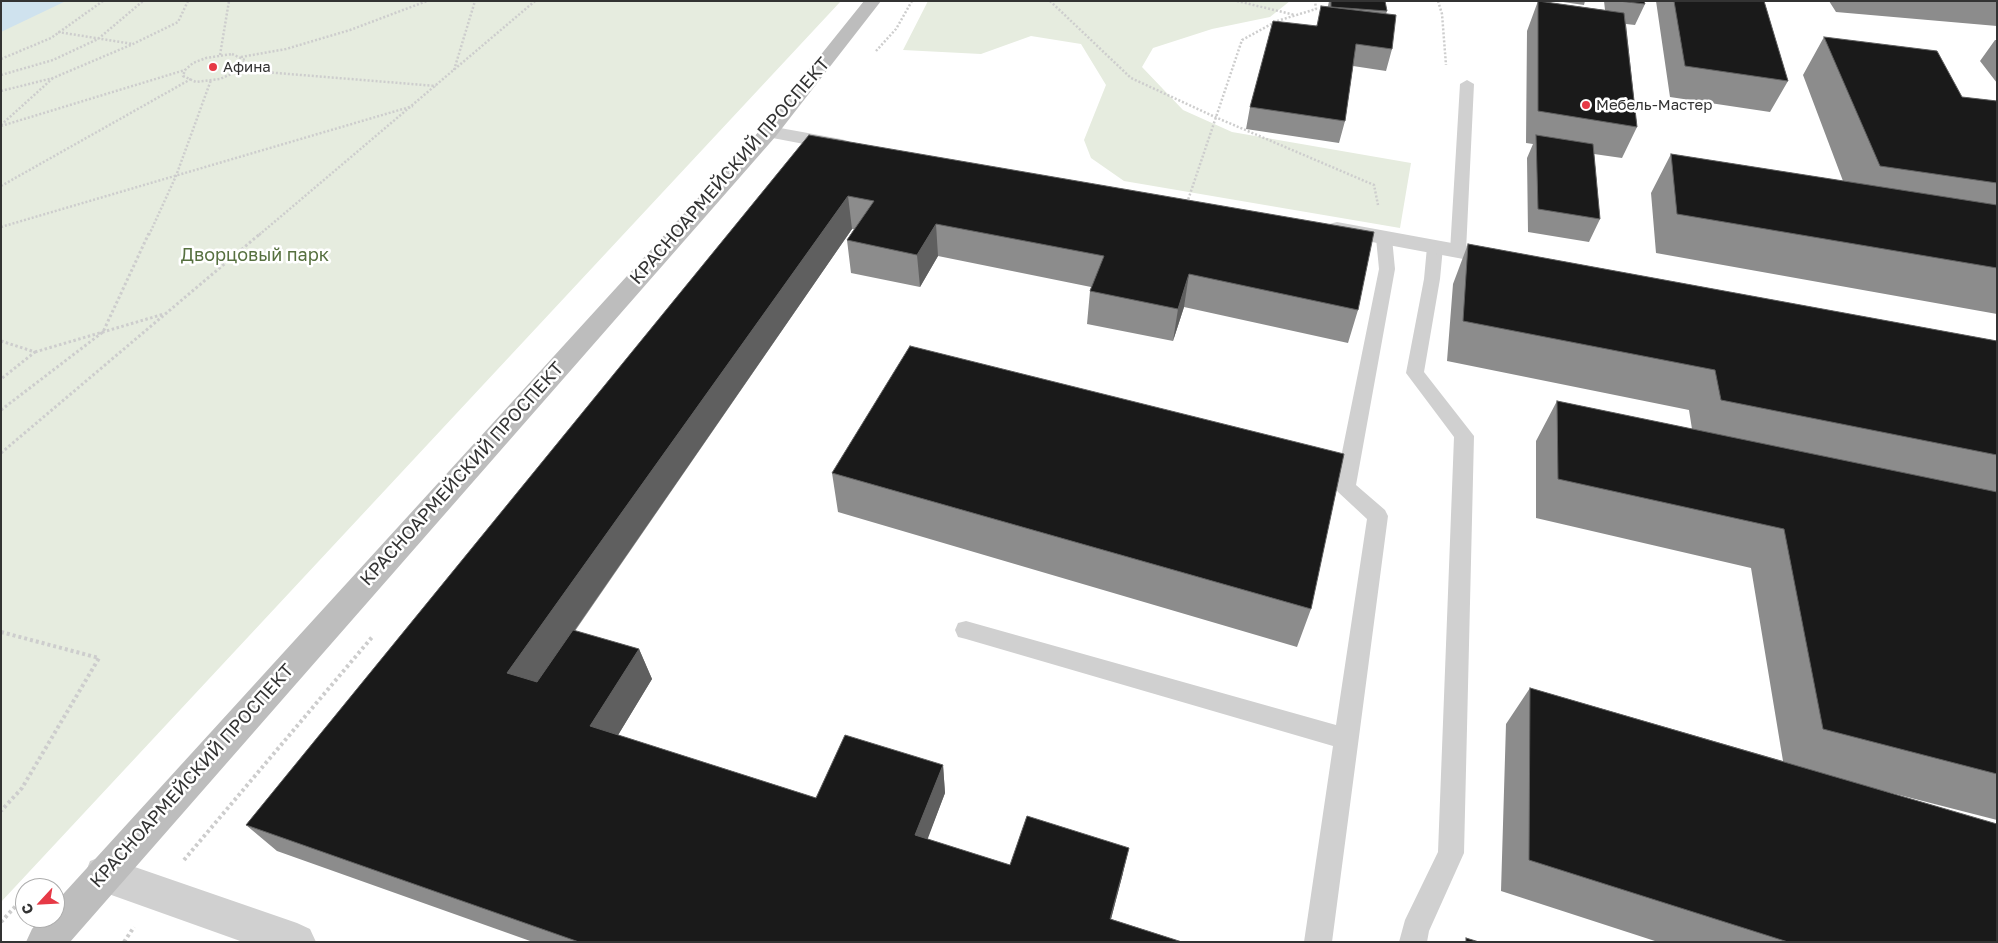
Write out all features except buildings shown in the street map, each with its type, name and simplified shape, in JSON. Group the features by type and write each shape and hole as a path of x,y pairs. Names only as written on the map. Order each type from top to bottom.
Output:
{"main road":[{"name":"КРАСНОАРМЕЙСКИЙ ПРОСПЕКТ","path":"45,942 103,874 769,132 873,1"}],"street":[{"path":"769,132 864,148"},
{"path":"1318,226 1516,262"},
{"path":"103,874 297,942"}],"lane":[{"path":"1458,251 1467,84"},
{"path":"1318,942 1378,516 1345,486 1387,269 1384,238"},
{"path":"1414,942 1415,930 1451,853 1452,843 1464,436 1415,373 1432,279 1435,247"},
{"path":"966,630 1346,738"}],"path":[{"path":"1,59 51,38 103,1"},
{"path":"1,75 53,60 98,39 143,1"},
{"path":"1,91 53,78 133,44 178,22 188,1"},
{"path":"220,55 229,1"},
{"path":"241,58 286,49 350,30 427,1"},
{"path":"454,71 475,1"},
{"path":"1,453 415,105 535,1"},
{"path":"1050,1 1131,78 1374,185 1384,238"},
{"path":"1237,1 1296,15"},
{"path":"1187,203 1242,40 1277,21 1316,9 1315,1"},
{"path":"1438,1 1442,14 1447,68 1467,84"},
{"path":"58,32 133,44"},
{"path":"1,125 185,70 193,63 220,55 232,54 246,60 240,70"},
{"path":"185,70 183,76 196,82 220,79 240,70 437,86"},
{"path":"1,125 53,78"},
{"path":"1,186 192,80"},
{"path":"1,410 103,332 176,176 211,80"},
{"path":"1,227 415,105"},
{"path":"1,378 36,352 167,314"},
{"path":"1,341 36,352"},
{"path":"1,632 99,658 22,788 1,811"},
{"path":"1,922 15,907"}],"green space":[{"name":"Дворцовый парк","path":"1,1 841,1 23,878 15,878 15,887 1,902"},
{"path":"928,1 1290,1 1270,17 1212,29 1153,48 1142,67 1183,110 1232,132 1411,163 1400,228 1124,181 1091,158 1084,140 1106,85 1081,44 1031,36 981,54 903,50"}],"water":[{"path":"1,1 66,1 1,32"}],"place":[{"name":"Афина","path":"213,67"},
{"name":"Мебель-Мастер","path":"1586,105"}]}
